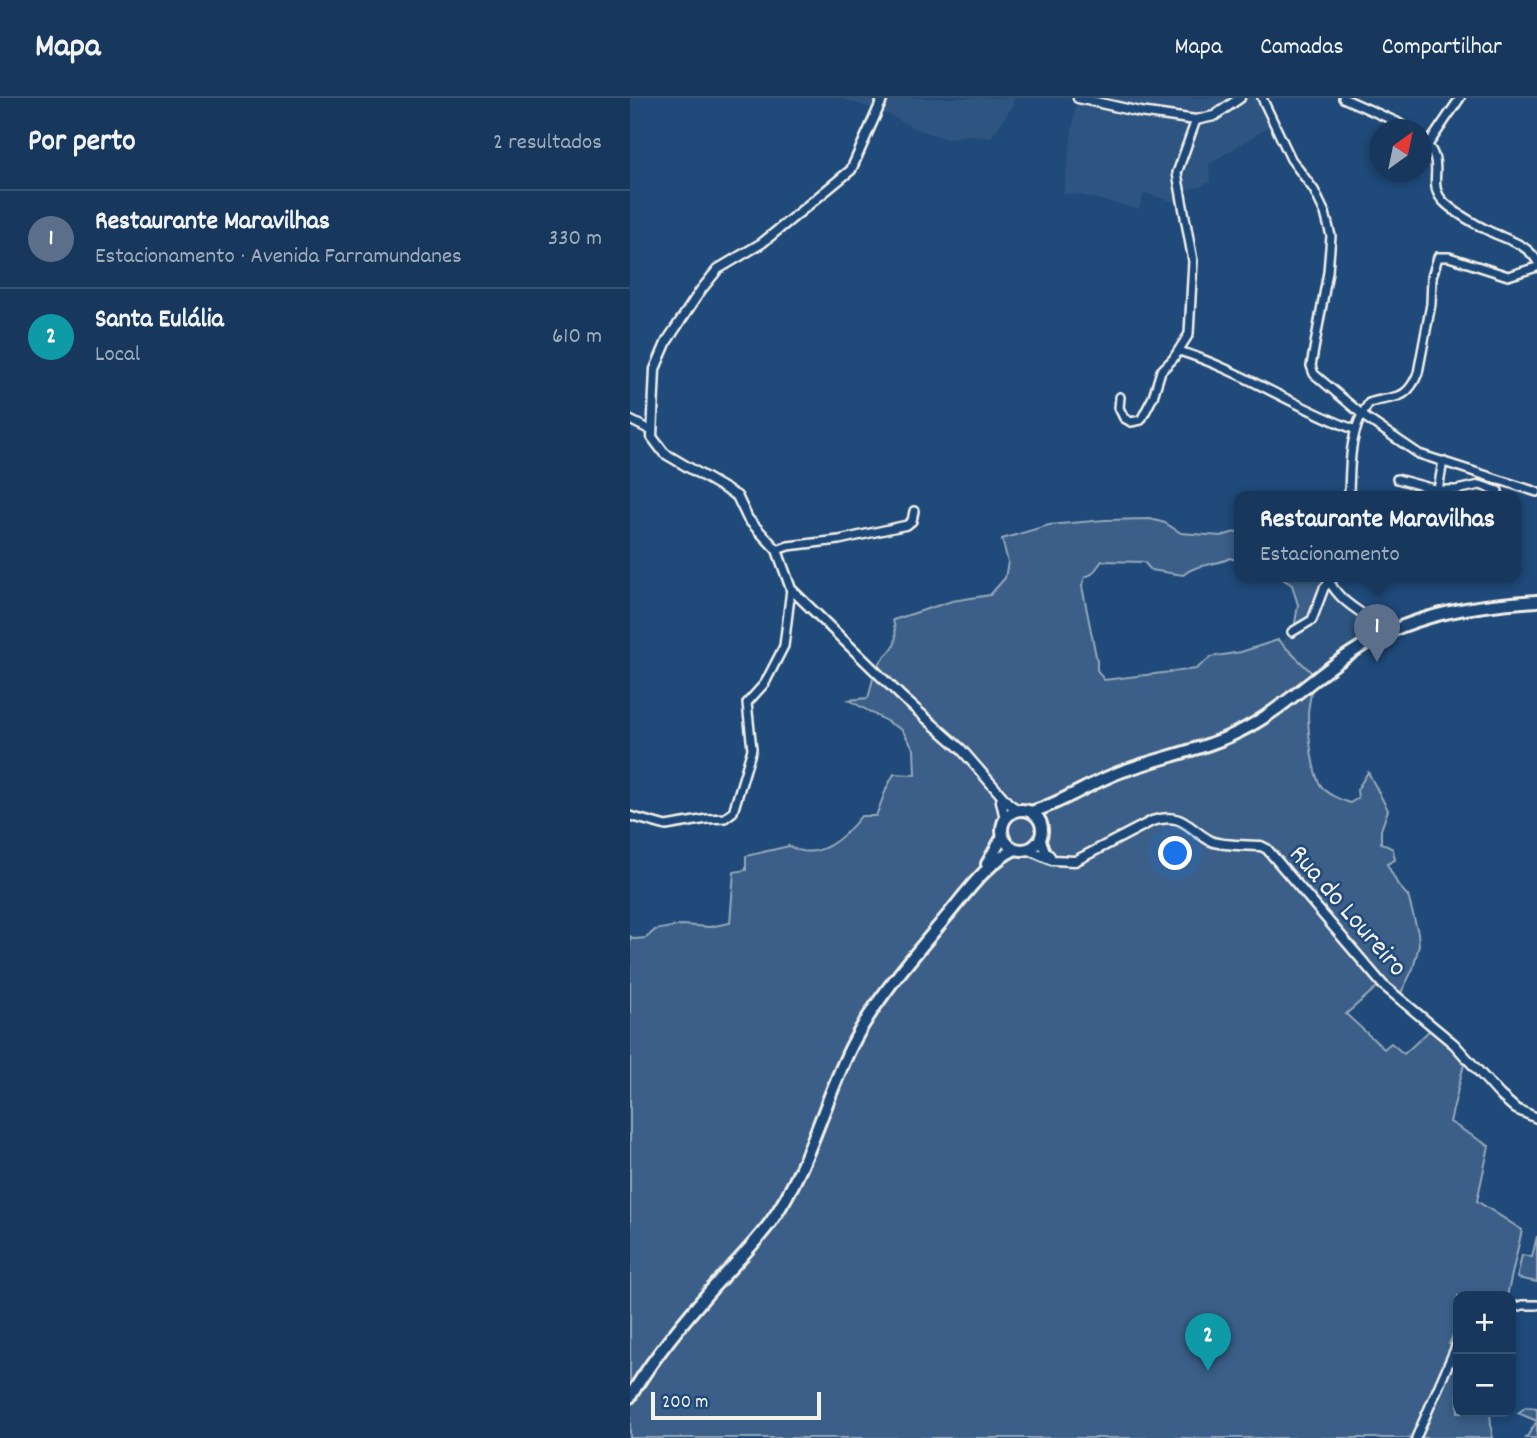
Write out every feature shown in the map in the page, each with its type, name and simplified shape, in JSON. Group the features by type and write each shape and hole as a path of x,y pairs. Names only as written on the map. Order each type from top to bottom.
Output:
{"main road":[{"path":"1031,812 1123,771 1203,746 1245,729 1279,708 1351,652 1387,632 1460,608 1537,601"},
{"path":"969,890 997,860 1015,849 1027,849 1041,833 1052,811 1073,793"},
{"path":"1015,849 1005,841 1002,824 1018,810 1031,812 1039,819 1041,833"},
{"path":"630,1397 671,1337 769,1224 800,1173 836,1082 864,1023 969,890 993,856 1003,836"}],"street":[{"path":"883,98 851,170 762,243 718,269 701,290 667,341 655,369 652,437 664,453 737,496 748,519 777,550 791,589 903,698 961,750 997,792 1018,810"},
{"path":"1078,98 1140,112 1196,120 1214,116 1240,98"},
{"path":"1262,98 1291,159 1314,190 1331,236 1328,272 1311,366 1314,374 1362,415 1413,450 1537,492"},
{"path":"1343,98 1390,119"},
{"path":"1432,133 1460,98"},
{"path":"1120,397 1119,408 1124,418 1131,422 1141,420 1153,397 1161,371 1179,351 1189,334 1193,261 1177,173 1196,120"},
{"path":"1432,151 1437,166 1434,186 1446,204 1469,220 1527,248 1537,261"},
{"path":"1349,491 1350,451 1356,430 1369,403 1395,399 1415,382 1423,352 1431,304 1432,278 1438,257 1449,257 1508,276 1537,267"},
{"path":"1179,351 1217,365 1315,414 1356,430"},
{"path":"630,420 652,431"},
{"path":"1438,489 1443,461"},
{"path":"1475,485 1479,472"},
{"path":"1397,479 1438,489 1456,491 1475,485 1498,491"},
{"path":"777,550 788,546 863,536 907,525 912,521 914,511"},
{"path":"1292,632 1312,620 1324,588 1330,582"},
{"path":"1333,582 1334,590 1387,632"},
{"path":"630,816 666,826 725,818 733,812 752,749 747,703 765,683 784,646 791,589"},
{"path":"997,792 1004,806 1005,819"},
{"name":"Rua do Loureiro","path":"1059,861 1075,861 1086,857 1152,821 1163,818 1174,818 1191,826 1213,842 1261,846 1267,849 1383,985 1454,1044 1516,1109 1537,1118"},
{"path":"1041,833 1045,851 1059,861"},
{"path":"1027,849 1059,861"},
{"path":"1516,1307 1537,1305"},
{"path":"1416,1438 1453,1353"}],"shaded area":[{"path":"841,98 1014,98 1012,107 991,138 967,135 946,139 913,128 888,114"},
{"path":"1072,98 1262,98 1272,125 1209,164 1210,183 1178,191 1179,203 1144,193 1139,209 1075,194 1063,194 1077,99"},
{"path":"1150,519 1165,523 1181,533 1221,536 1234,532 1234,559 1230,558 1194,568 1183,575 1151,570 1144,562 1102,561 1092,574 1085,577 1082,586 1097,670 1104,680 1196,669 1211,657 1241,652 1278,640 1314,675 1308,713 1309,729 1313,763 1322,787 1331,795 1350,803 1358,798 1357,790 1368,772 1388,810 1381,830 1381,843 1393,849 1395,860 1387,864 1398,885 1408,896 1419,945 1413,969 1399,997 1377,987 1346,1014 1384,1049 1391,1043 1404,1054 1431,1029 1465,1060 1450,1122 1489,1146 1477,1201 1522,1230 1508,1291 1453,1291 1453,1335 1449,1344 1453,1344 1453,1417 1490,1417 1492,1438 630,1438 630,936 634,939 646,938 655,930 683,925 709,927 730,923 734,872 746,870 746,856 789,846 810,852 820,850 838,840 861,816 876,816 894,774 915,775 914,749 902,730 849,700 868,698 876,670 892,650 896,640 893,620 952,601 990,595 1005,578 1008,562 1002,539 1049,525"},
{"path":"1287,582 1330,582 1311,620 1297,626 1295,623 1298,605 1292,585"},
{"path":"1330,583 1333,590 1385,630 1370,633 1315,674 1280,641 1315,622"},
{"path":"1537,1236 1537,1282 1517,1278 1522,1255 1532,1257"},
{"path":"1526,1407 1537,1408 1537,1421 1518,1413"},
{"path":"1537,1421 1537,1438 1526,1438"}],"place":[{"name":"Restaurante Maravilhas","path":"1377,662"},
{"name":"Santa Eulália","path":"1208,1371"}]}
